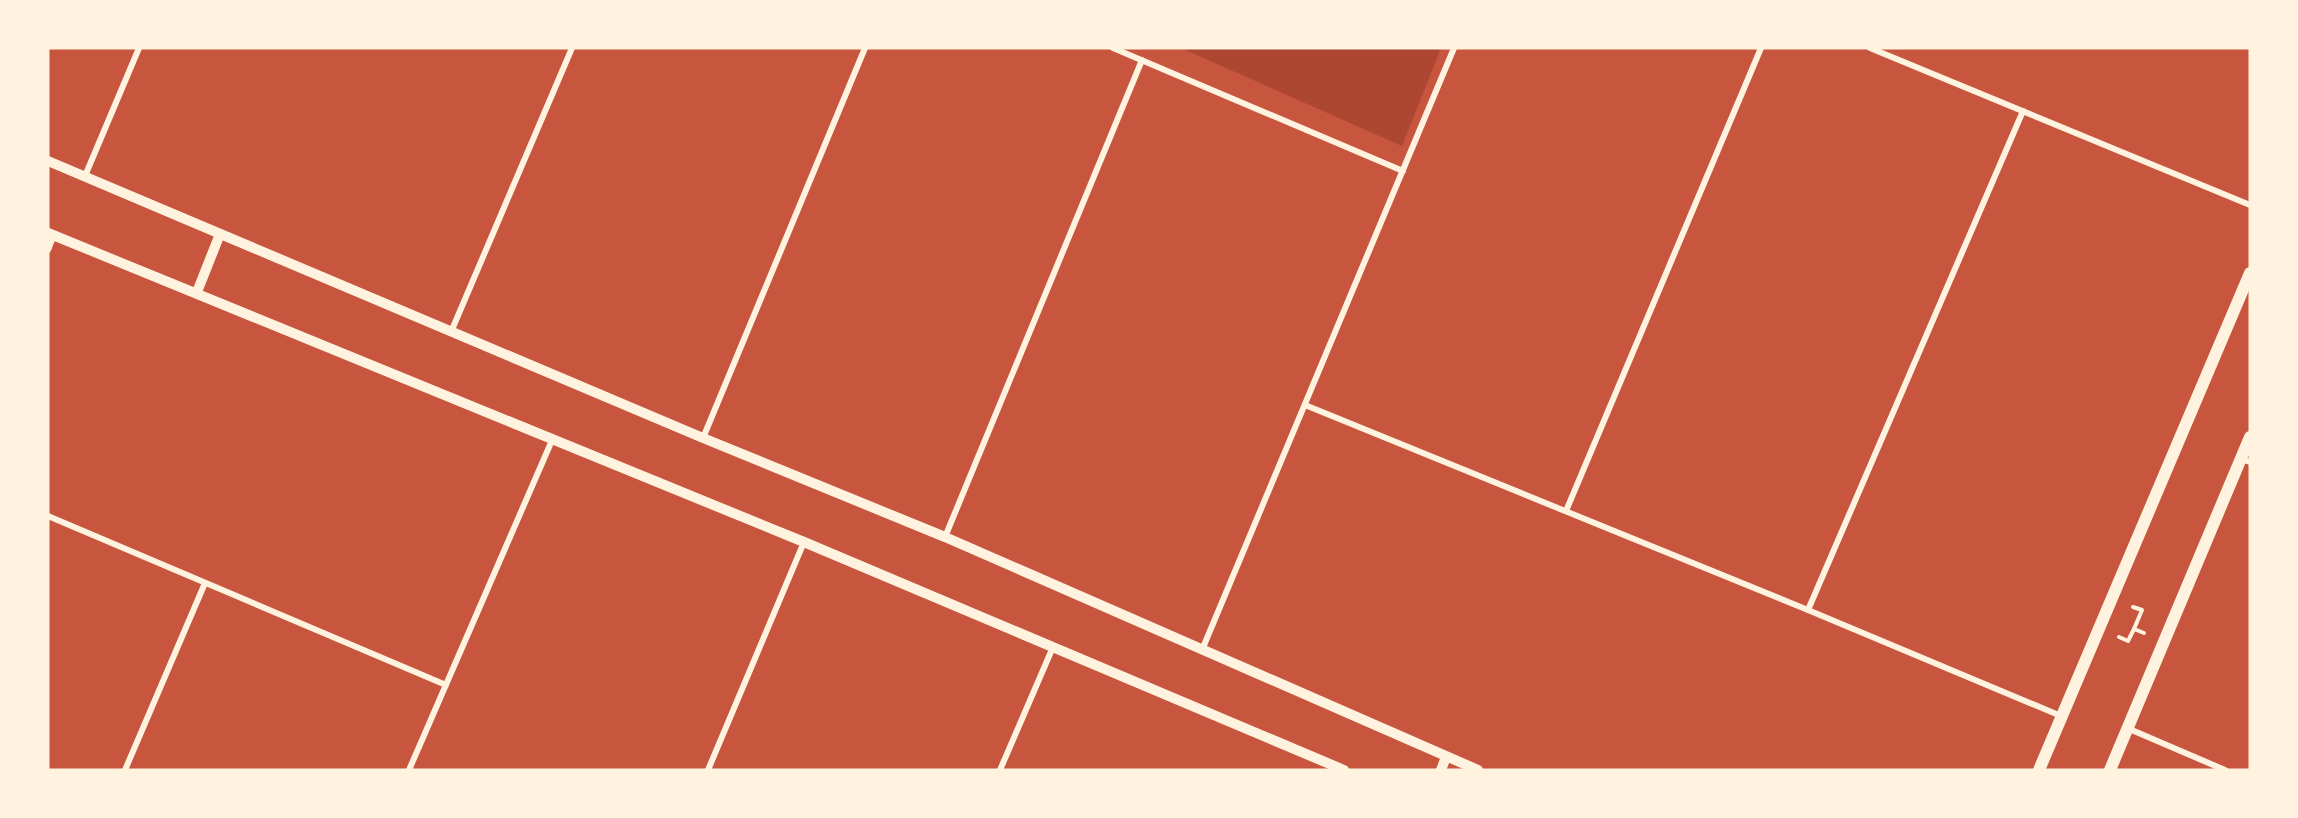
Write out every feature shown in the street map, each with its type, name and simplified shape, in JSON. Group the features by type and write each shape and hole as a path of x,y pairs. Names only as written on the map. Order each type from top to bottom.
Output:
{"main road":[{"path":"2039,770 2250,273"},
{"path":"2110,770 2164,641 2246,460 2250,437"}],"street":[{"path":"85,176 139,48"},
{"path":"451,332 572,48"},
{"path":"703,438 865,48"},
{"path":"1113,48 1403,171"},
{"path":"1202,650 1454,48"},
{"path":"1566,511 1761,48"},
{"path":"1870,48 2250,205"},
{"path":"1888,56 1892,48"},
{"path":"945,537 1143,60"},
{"path":"1808,610 2023,111"},
{"path":"48,161 703,438 945,537 1478,770"},
{"path":"48,250 51,234 197,292 804,542 1344,770"},
{"path":"197,292 220,234"},
{"path":"1305,405 2061,716"},
{"path":"409,770 553,438"},
{"path":"48,516 446,685"},
{"path":"708,770 804,542"},
{"path":"125,770 205,583"},
{"path":"1000,770 1053,647"},
{"path":"2127,729 2225,770"},
{"path":"1441,770 1446,757"}],"path":[{"path":"2113,598 2142,610 2134,629 2164,641"}],"shaded area":[{"path":"1181,48 1441,48 1402,146"}]}
